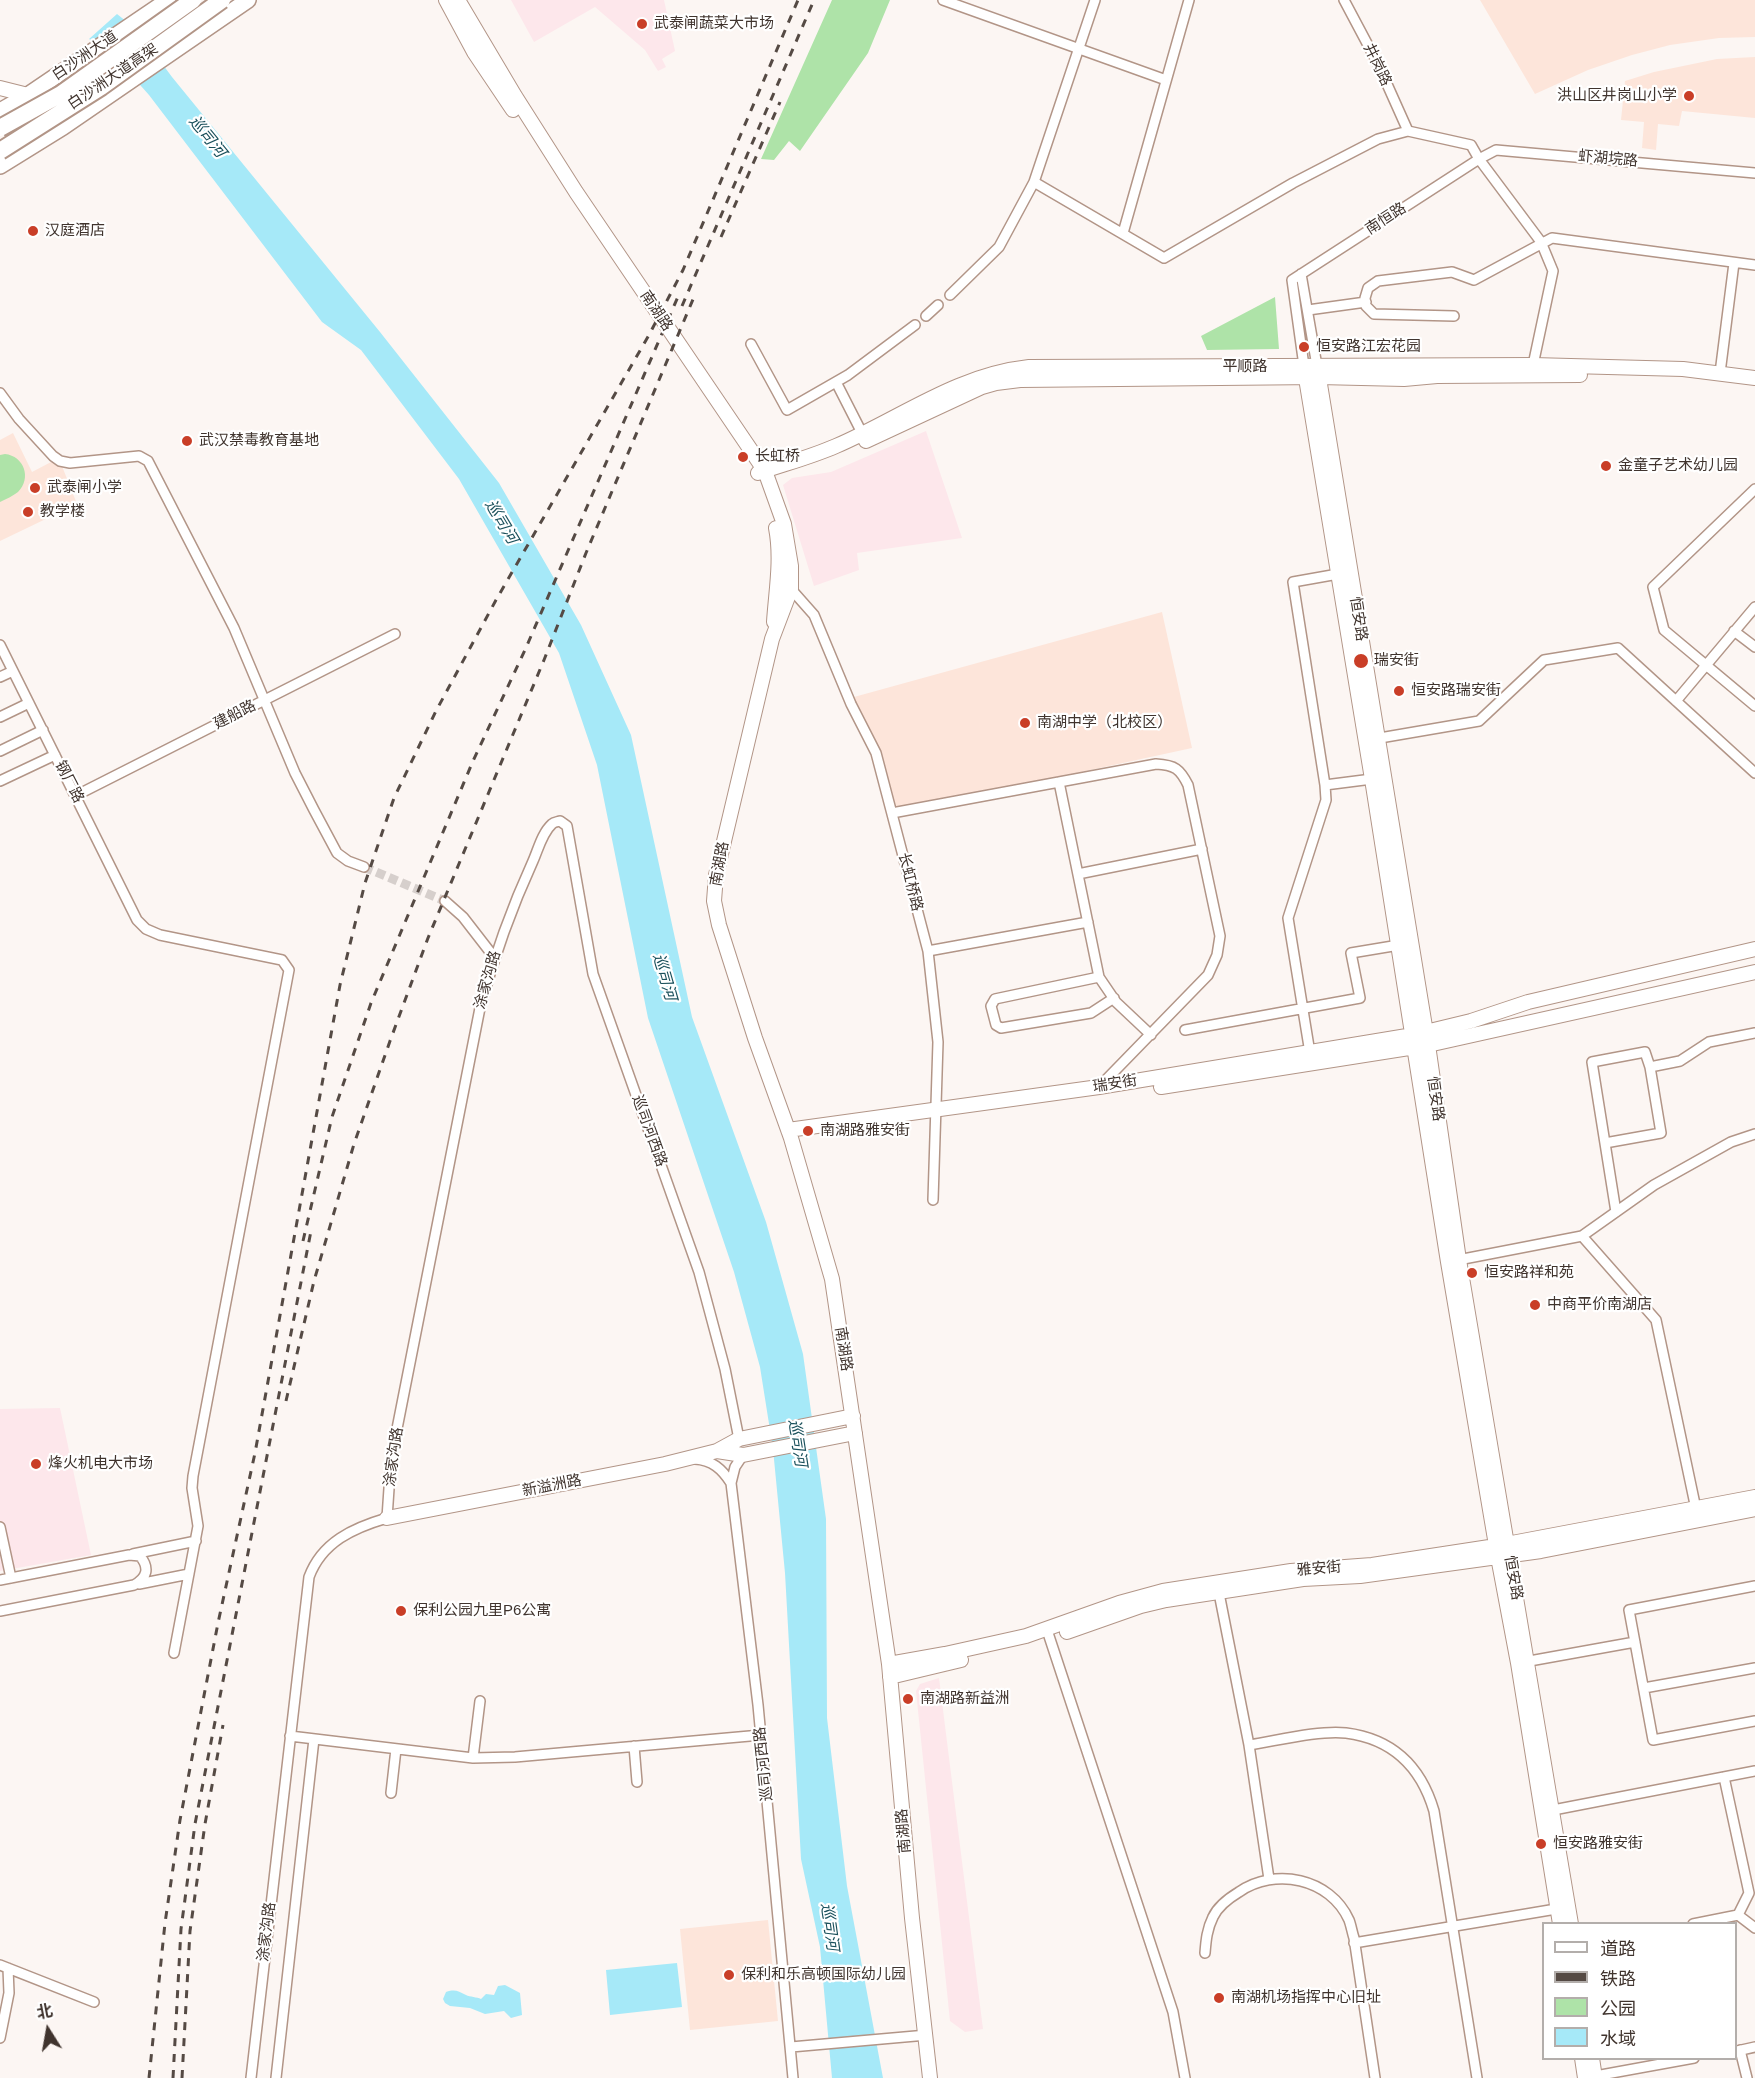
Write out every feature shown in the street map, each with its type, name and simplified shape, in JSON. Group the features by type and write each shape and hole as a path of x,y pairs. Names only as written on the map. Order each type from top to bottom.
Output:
{"highway":[{"name":"白沙洲大道高架","path":"0,128 61,94 193,0"},
{"name":"白沙洲大道高架","path":"0,151 101,87 222,0"}],"main road":[{"name":"白沙洲大道","path":"0,111 28,95 168,0"},
{"path":"0,166 63,127 248,0"},
{"path":"205,30 225,24 258,0"},
{"name":"南湖路","path":"446,0 474,52 762,475 778,539 778,571 772,639"},
{"name":"南湖路","path":"458,0 514,96 762,475 784,524 791,566 791,589 772,639 716,875 714,901 735,976 789,1134 829,1265 890,1670 912,1918 927,2035 930,2078"},
{"path":"0,88 28,95 63,127"},
{"name":"平顺路","path":"762,475 842,452 973,391 996,383 1036,378 1533,365 1652,368 1755,378"},
{"name":"平顺路","path":"762,475 862,433 968,381 1000,371 1043,367 1311,372 1404,379 1437,376 1612,374 1689,379 1755,387"},
{"name":"恒安路","path":"1311,372 1338,574 1372,740 1372,778 1399,945 1420,1040"},
{"name":"恒安路","path":"1311,372 1420,1040 1453,1261 1563,1908 1570,1922"},
{"name":"瑞安街","path":"936,1115 1310,1053 1420,1040 1528,1002 1755,949"},
{"name":"瑞安街","path":"789,1134 1141,1090 1420,1040 1755,972"},
{"path":"717,1451 739,1439 853,1416"},
{"path":"717,1451 742,1455 855,1433"},
{"name":"新溢洲路","path":"387,1518 717,1451"},
{"name":"雅安街","path":"1503,1550 1755,1497"},
{"name":"雅安街","path":"890,1670 945,1654 1048,1634 1142,1596 1218,1587 1291,1571 1503,1550 1755,1509"},
{"name":"恒安路","path":"1560,1922 1563,1908"},
{"path":"1583,2060 1591,2078"},
{"path":"1591,2078 1592,2060"}],"street":[{"path":"943,0 1166,80"},
{"path":"950,294 999,247 1034,182 1095,0"},
{"path":"1123,233 1189,0"},
{"name":"井岗路","path":"1344,0 1378,64 1408,131"},
{"path":"1034,182 1164,258 1293,183 1378,139 1408,131 1471,145 1541,242 1553,271 1533,365"},
{"name":"虾湖垸路","path":"1479,159 1496,150 1755,173"},
{"name":"南恒路","path":"1292,280 1479,159"},
{"path":"1454,316 1374,314 1366,306 1368,288 1378,281 1452,272 1474,280 1552,238 1755,265"},
{"path":"1720,373 1734,262"},
{"name":"恒安路","path":"1301,274 1308,310 1311,372"},
{"name":"恒安路","path":"1292,280 1311,372"},
{"path":"1308,310 1366,303"},
{"path":"926,316 938,305"},
{"path":"752,344 787,410 848,375 915,326"},
{"path":"836,382 862,433"},
{"path":"0,393 19,419 60,461 70,463 139,456 148,461 234,628 295,773 337,853 348,861 364,867"},
{"path":"1755,489 1653,587 1664,630 1755,706"},
{"path":"1310,1053 1288,918 1326,800 1293,582 1338,574"},
{"name":"长虹桥路","path":"791,589 814,615 851,704 876,753 928,951 938,1042 933,1200"},
{"path":"1676,701 1755,607"},
{"path":"1734,631 1755,647"},
{"name":"建船路","path":"75,796 395,634"},
{"name":"钢厂路","path":"0,645 137,920 146,929 160,935 282,960 289,970 193,1476 192,1488 198,1526 196,1541"},
{"path":"1372,740 1479,721 1544,660 1618,648 1755,773"},
{"path":"0,677 13,671"},
{"path":"0,717 29,703"},
{"path":"0,750 42,730"},
{"path":"0,781 55,755"},
{"path":"892,813 1156,764 1169,765 1181,772 1188,785 1220,936 1217,955 1208,975 1099,1087"},
{"path":"1324,785 1372,778"},
{"path":"1059,782 1099,977 1114,998 1151,1035"},
{"name":"涂家沟路","path":"251,2078 309,1577 320,1555 338,1538 387,1518 391,1459 480,1008 494,957 514,902 542,839 551,825 560,821 564,823"},
{"name":"巡司河西路","path":"564,823 569,833 585,941 593,974 699,1272 739,1439"},
{"path":"1078,874 1202,849"},
{"path":"445,902 463,917 494,957"},
{"path":"928,951 1088,922"},
{"path":"1185,1030 1360,998 1351,953 1399,945"},
{"path":"1099,977 994,999 991,1006 996,1025 1000,1028 1091,1013 1114,998"},
{"path":"1650,1068 1680,1061 1709,1042 1755,1033"},
{"path":"1605,1143 1661,1133 1650,1068 1645,1052 1592,1062 1616,1212"},
{"path":"1453,1261 1582,1236 1654,1185 1731,1142 1755,1134"},
{"path":"1582,1236 1656,1320 1696,1509"},
{"path":"731,1483 735,1467 742,1455"},
{"path":"688,1458 712,1463 720,1468 731,1483"},
{"name":"巡司河西路","path":"731,1483 761,1735 793,2078"},
{"path":"0,1527 11,1578"},
{"path":"0,1580 196,1541 174,1653"},
{"path":"129,1555 140,1556 147,1569 141,1581 134,1585"},
{"path":"0,1611 189,1574"},
{"path":"1755,1586 1629,1610 1653,1740 1755,1721"},
{"path":"1218,1587 1249,1745 1269,1879"},
{"path":"1048,1634 1173,2012 1185,2078"},
{"path":"1523,1662 1635,1642"},
{"path":"1644,1688 1755,1668"},
{"path":"473,1758 480,1701"},
{"path":"1249,1745 1345,1733 1389,1747 1404,1758 1419,1774 1428,1791 1434,1811 1477,2078"},
{"path":"290,1736 473,1758 515,1757 761,1735"},
{"path":"276,2078 314,1739"},
{"path":"634,1746 637,1782"},
{"path":"391,1793 396,1749"},
{"path":"1547,1811 1755,1771"},
{"path":"1699,1922 1738,1915 1752,1895 1724,1777"},
{"path":"1205,1953 1207,1932 1214,1915 1226,1901 1242,1890 1269,1879 1288,1878 1305,1882 1327,1893 1341,1907 1349,1920 1375,2078"},
{"path":"1354,1943 1563,1908"},
{"path":"1738,1915 1755,1928"},
{"path":"4,1966 94,2002"},
{"path":"0,2038 9,1993 4,1966"},
{"path":"791,2047 927,2035"},
{"path":"1747,2078 1738,2050 1755,2048"},
{"path":"1591,2078 1684,2060"}],"shaded area":[{"name":"武泰闸蔬菜大市场","path":"511,0 664,0 675,51 662,59 666,67 658,71 645,50 595,7 534,42"},
{"path":"1480,0 1755,0 1755,37 1719,38 1670,45 1588,70 1535,94"},
{"name":"洪山区井岗山小学","path":"1755,57 1755,118 1682,111 1679,126 1658,124 1656,150 1642,148 1644,122 1621,120 1625,81 1654,72 1717,59"},
{"path":"926,431 962,538 857,553 859,570 814,586 783,485 792,478 831,472"},
{"name":"武泰闸小学","path":"13,433 32,472 53,461 60,461 77,504 0,541 0,440"},
{"name":"南湖中学（北校区）","path":"1162,612 1192,748 892,813 876,753 854,697"},
{"name":"烽火机电大市场","path":"60,1408 91,1555 0,1571 0,1409"},
{"path":"939,1678 983,2029 965,2032 950,2021 916,1691 920,1684"},
{"name":"保利和乐高顿国际幼儿园","path":"768,1920 778,2021 690,2030 680,1929"}],"green space":[{"path":"832,0 890,0 868,53 800,151 789,141 774,160 761,159"},
{"path":"1275,297 1279,349 1207,350 1201,336"},
{"path":"5,454 21,463 25,480 18,492 0,502 0,455"}],"water":[{"name":"巡司河","path":"117,14 137,30 172,77 380,332 499,483 581,625 631,735 692,1017 766,1222 803,1354 826,1519 827,1718 847,1886 883,2078 832,2078 820,1947 801,1859 785,1573 773,1449 760,1367 734,1272 648,1018 597,765 559,653 459,479 361,350 322,322 149,95 109,50 89,39"},
{"path":"677,1963 682,2007 610,2015 606,1970"},
{"path":"505,1985 520,1993 522,2015 511,2018 504,2011 485,2014 470,2008 450,2006 443,1999 446,1992 454,1991 481,1999 486,1994 494,1995 498,1986"}],"tunnel":[{"path":"364,867 445,901"}],"railway":[{"path":"149,2078 165,1923 180,1820 218,1623 255,1453 340,985 365,883 394,798 436,711 496,600 649,335 683,270 798,0"},
{"path":"682,306 814,0"},
{"path":"721,237 780,102"},
{"path":"303,1241 332,1117 371,1003 473,761 525,650 680,292"},
{"path":"286,1401 314,1281 354,1144 428,938 694,297"},
{"path":"173,2078 181,1929 195,1824 311,1231"},
{"path":"182,2078 190,1931 205,1824 223,1725"}],"place":[{"name":"武泰闸蔬菜大市场","path":"642,24"},
{"name":"洪山区井岗山小学","path":"1689,96"},
{"name":"汉庭酒店","path":"33,231"},
{"name":"恒安路江宏花园","path":"1304,347"},
{"name":"武汉禁毒教育基地","path":"187,441"},
{"name":"长虹桥","path":"743,457"},
{"name":"金童子艺术幼儿园","path":"1606,466"},
{"name":"武泰闸小学","path":"35,488"},
{"name":"教学楼","path":"28,512"},
{"name":"瑞安街","path":"1361,661"},
{"name":"恒安路瑞安街","path":"1399,691"},
{"name":"南湖中学（北校区）","path":"1025,723"},
{"name":"南湖路雅安街","path":"808,1131"},
{"name":"恒安路祥和苑","path":"1472,1273"},
{"name":"中商平价南湖店","path":"1535,1305"},
{"name":"烽火机电大市场","path":"36,1464"},
{"name":"保利公园九里P6公寓","path":"401,1611"},
{"name":"南湖路新益洲","path":"908,1699"},
{"name":"恒安路雅安街","path":"1541,1844"},
{"name":"保利和乐高顿国际幼儿园","path":"729,1975"},
{"name":"南湖机场指挥中心旧址","path":"1219,1998"}]}
